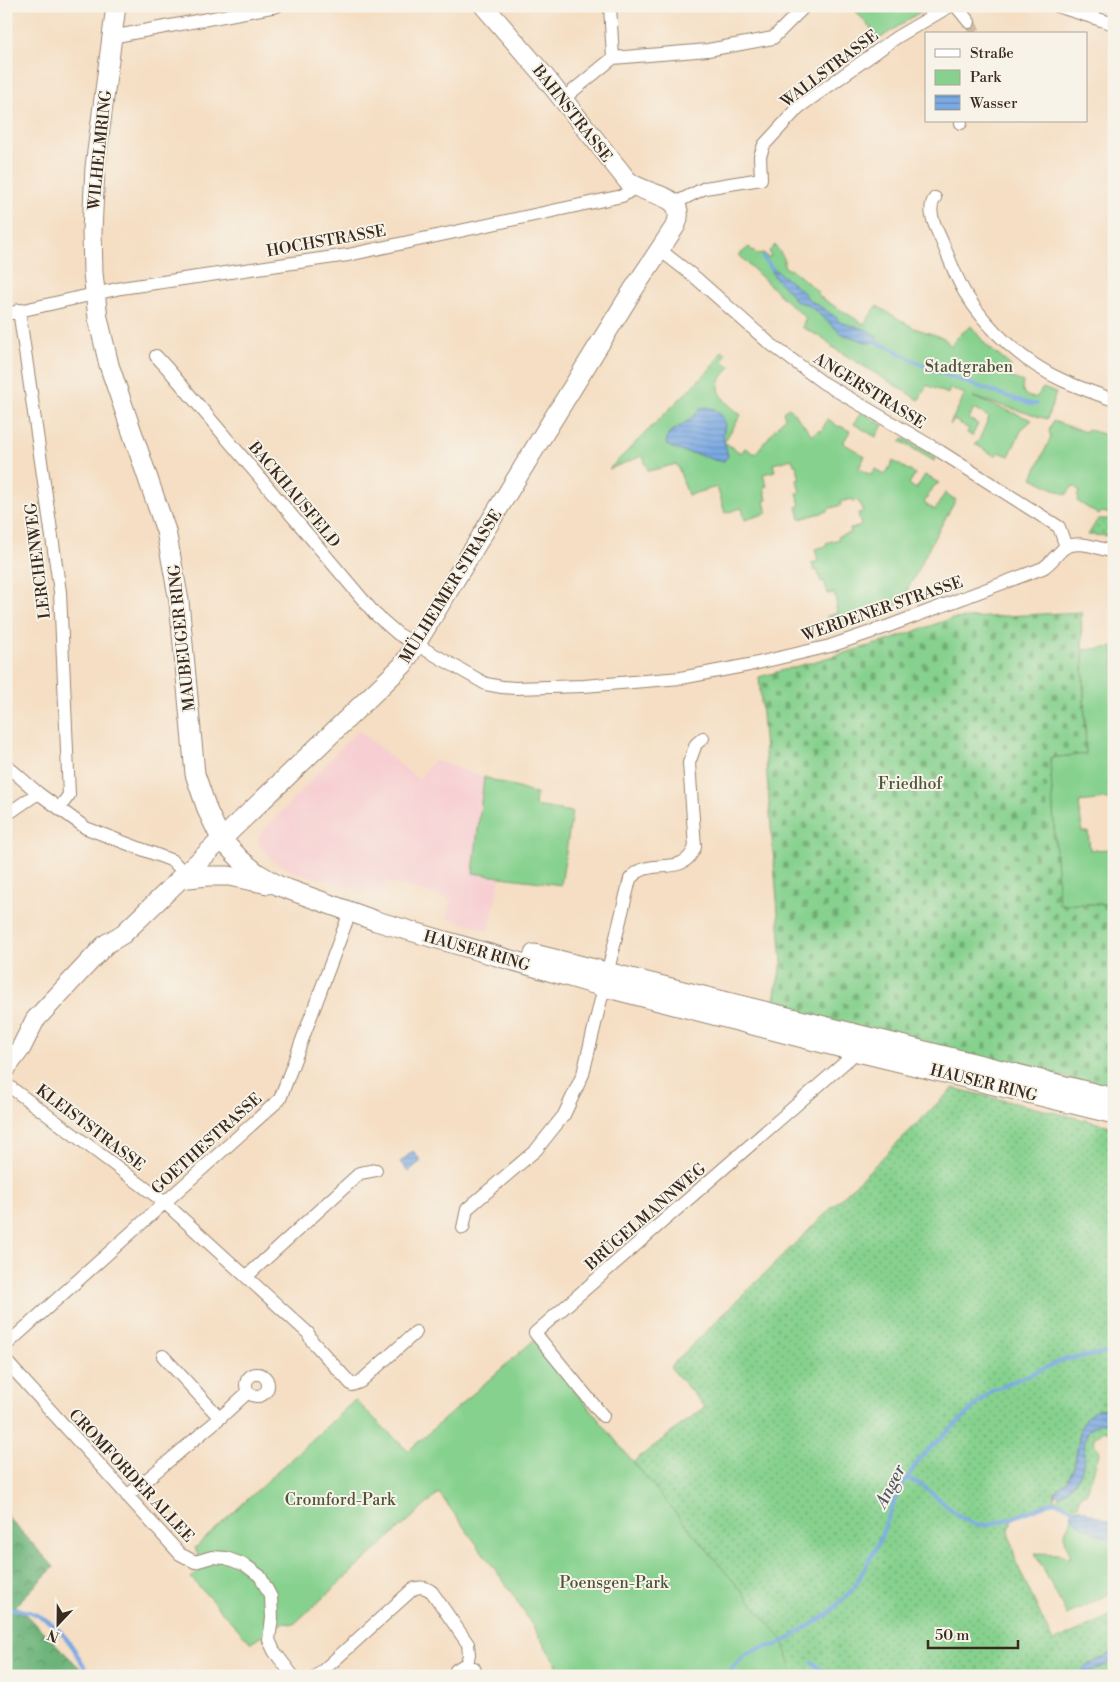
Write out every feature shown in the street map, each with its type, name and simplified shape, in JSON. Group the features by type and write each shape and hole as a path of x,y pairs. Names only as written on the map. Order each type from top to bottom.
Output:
{"main road":[{"name":"WILHELMRING","path":"95,294 92,231 95,177 116,6"},
{"name":"BAHNSTRASSE","path":"484,6 563,99 614,165 636,187 675,203"},
{"name":"MÜLHEIMER STRASSE","path":"6,1068 21,1048 44,1028 113,952 123,934 403,665 545,432 665,243 679,215 675,203"},
{"name":"MAUBEUGER RING","path":"95,294 98,318 110,365 166,531 179,601 195,774 208,812 221,839"},
{"name":"HAUSER RING","path":"221,839 257,874 279,886 376,921 858,1043 1114,1114"},
{"name":"HAUSER RING","path":"182,876 229,876 279,886"},
{"name":"HAUSER RING","path":"858,1043 1114,1098"}],"street":[{"path":"111,37 277,6"},
{"path":"610,6 613,58"},
{"path":"563,99 613,58 708,50 772,38 805,6"},
{"name":"WALLSTRASSE","path":"675,203 705,188 761,179 760,156 764,144 799,107 897,37 950,6"},
{"path":"956,6 969,22"},
{"path":"1057,6 1114,24"},
{"name":"HOCHSTRASSE","path":"13,312 121,288 348,255 622,196 636,187"},
{"path":"935,198 932,202 931,211 937,230 965,292 991,327 1021,354 1051,374 1114,400"},
{"name":"ANGERSTRASSE","path":"665,243 728,306 779,351 838,392 941,452 1059,527 1066,547"},
{"name":"LERCHENWEG","path":"13,312 60,592 69,794 60,807"},
{"name":"BACKHAUSFELD","path":"156,356 375,614 398,634 416,645"},
{"path":"1066,547 1082,545 1114,552"},
{"name":"WERDENER STRASSE","path":"416,645 472,677 493,686 515,688 584,686 646,676 681,678 749,666 830,646 886,627 1043,568 1066,547"},
{"path":"584,686 597,676"},
{"path":"463,1228 467,1209 536,1150 564,1116 583,1074 630,879 639,870 644,868 681,864 691,856 695,847 689,763 696,744 703,738"},
{"path":"6,765 86,828 173,861 182,876"},
{"path":"6,815 38,792"},
{"name":"GOETHESTRASSE","path":"6,1345 280,1099 350,912"},
{"name":"BRÜGELMANNWEG","path":"603,1416 535,1333 850,1058 858,1043"},
{"name":"KLEISTSTRASSE","path":"6,1084 164,1202 308,1333 312,1341 352,1385 360,1382 416,1332"},
{"path":"246,1276 360,1173 376,1170"},
{"path":"163,1356 220,1418"},
{"name":"CROMFORDER ALLEE","path":"6,1361 180,1554 195,1562 212,1557 226,1558 245,1565 260,1576 271,1597 272,1618 269,1640 274,1651 293,1676"},
{"path":"127,1496 248,1392"},
{"path":"316,1676 413,1589 418,1587 427,1588 432,1592 468,1644 467,1665"},
{"path":"455,1676 456,1670 460,1666 467,1665 474,1668 477,1676"}],"shaded area":[{"path":"358,730 418,779 434,760 484,777 473,872 500,878 489,930 447,918 452,900 386,881 382,895 294,872 275,862 260,846 258,837"}],"green space":[{"path":"852,6 860,6 867,11 872,6 929,6 879,39"},
{"name":"Stadtgraben","path":"775,245 784,258 786,268 794,271 818,292 818,295 823,299 864,324 877,306 914,328 944,338 951,346 957,337 971,326 986,345 1011,366 1007,376 1023,382 1023,392 1027,396 1037,397 1043,388 1056,393 1047,419 973,397 1032,420 1022,429 1009,456 999,452 995,456 975,444 979,440 989,417 974,409 969,419 978,424 972,436 967,433 969,429 954,420 950,424 965,394 950,388 948,394 927,385 919,400 832,347 826,340 802,327 806,318 739,255 749,247 756,254 764,253 768,258 771,256 769,251"},
{"path":"722,351 726,353 723,361 731,367 720,381 720,393 728,404 741,415 724,442 741,453 745,448 755,454 785,417 783,412 789,407 812,435 819,430 821,431 828,419 839,427 850,431 843,443 865,456 859,468 871,475 875,469 885,475 893,461 915,474 909,484 916,489 925,475 939,483 934,486 924,503 935,510 945,493 956,500 934,538 901,603 832,630 827,616 837,613 837,605 834,593 828,594 824,581 821,582 817,570 814,571 812,563 818,561 815,549 827,546 826,543 839,539 838,536 851,533 850,529 861,526 858,513 863,512 858,500 853,502 852,499 840,502 841,505 828,509 828,511 800,519 797,507 800,506 797,493 800,492 797,480 800,479 792,459 773,464 775,471 763,474 767,486 764,487 767,500 764,501 767,513 745,520 742,508 725,513 717,487 688,495 677,464 648,471 643,456 609,469 711,368"},
{"path":"861,412 883,425 876,437 854,424"},
{"path":"1053,421 1085,432 1087,429 1114,438 1114,519 1110,519 1111,514 1102,512 1099,515 1077,501 1080,491 1073,486 1066,495 1032,478 1051,437 1049,431"},
{"path":"903,438 936,457 934,461 900,441"},
{"path":"1098,519 1114,519 1114,536 1088,535"},
{"name":"Friedhof","path":"1081,612 1086,754 1050,758 1059,904 1114,904 1114,1089 772,1008 782,962 759,677 887,641 950,619"},
{"path":"1114,647 1114,798 1079,802 1082,832 1088,832 1090,850 1114,849 1114,904 1059,904 1050,758 1086,754 1083,650"},
{"path":"484,777 536,794 535,806 572,812 561,885 473,873"},
{"path":"953,1088 1114,1127 1114,1409 1098,1409 1080,1432 1074,1467 1067,1481 1055,1491 1054,1501 1012,1518 1009,1531 1016,1562 1053,1642 1114,1614 1114,1652 1086,1666 1083,1671 1087,1674 1114,1661 1114,1676 794,1676 633,1462 705,1407 670,1367"},
{"name":"Poensgen-Park","path":"534,1340 633,1462 782,1639 794,1676 564,1676 508,1587 439,1493 294,1624 282,1623 251,1643 191,1578 202,1567 195,1548 355,1400 408,1451"},
{"path":"1114,1422 1114,1438 1112,1434 1104,1431 1094,1437 1095,1445 1100,1451 1087,1492 1080,1497 1078,1505 1074,1509 1054,1501 1079,1476 1085,1440 1088,1433 1093,1427 1101,1423"},
{"path":"6,1515 54,1567 16,1605 88,1676 6,1676"},
{"path":"1072,1517 1082,1525 1114,1541 1114,1585 1109,1594 1067,1615 1035,1553 1059,1554 1071,1558 1064,1535"}],"water":[{"path":"773,268 803,292 807,298 837,318 839,322 867,330 877,336 876,342 869,343 842,334 806,304 795,301 789,291 775,278 771,269"},
{"path":"701,408 715,409 723,417 725,424 723,436 728,456 724,461 678,450 666,444 668,434 691,419"},
{"path":"413,1151 421,1161 408,1172 400,1162"},
{"path":"1098,1409 1114,1409 1114,1422 1101,1423 1092,1427 1087,1433 1084,1458 1079,1476 1059,1496 1055,1494 1055,1491 1067,1481 1074,1467 1080,1432 1085,1418"},
{"path":"1078,1508 1114,1523 1114,1541 1089,1530 1077,1522 1071,1513"},
{"path":"1114,1652 1114,1661 1087,1674 1082,1671 1086,1666"}],"waterway":[{"name":"Stadtgraben","path":"763,257 772,269"},
{"path":"876,342 943,374 1030,404 1037,404"},
{"name":"Anger","path":"726,1676 743,1657 760,1648 778,1645 827,1615 854,1588 878,1544 898,1492 920,1458 991,1391 1066,1359 1114,1352"},
{"path":"907,1478 922,1486 957,1514 977,1525 1004,1521 1054,1501 1074,1509"},
{"name":"Anger","path":"6,1608 37,1615 53,1625 68,1640 84,1667 92,1676"},
{"path":"812,1662 827,1676"},
{"path":"1080,1676 1082,1671"}],"tunnel":[{"path":"969,22 975,32"}],"park label":[{"name":"Cromford-Park","path":"340,1499"}]}
